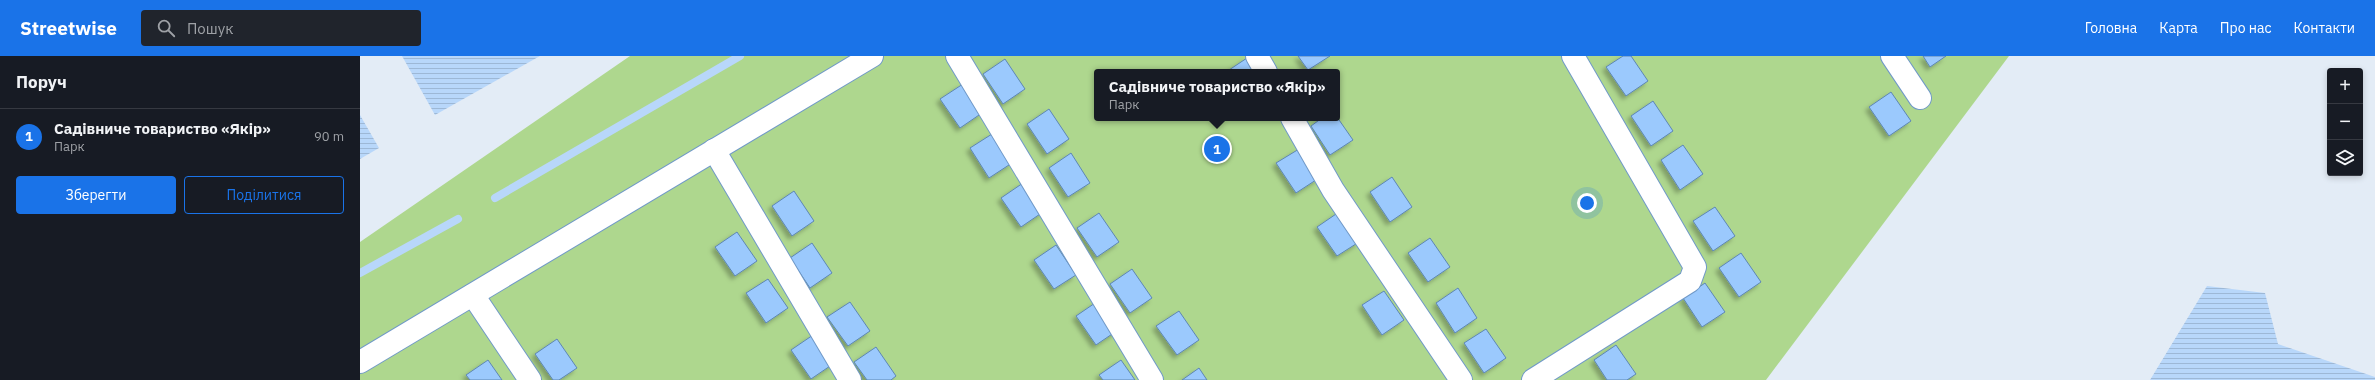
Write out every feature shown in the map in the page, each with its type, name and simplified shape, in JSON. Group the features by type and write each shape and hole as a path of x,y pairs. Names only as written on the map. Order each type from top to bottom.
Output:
{"street":[{"path":"360,362 872,56"},
{"path":"957,56 1152,380"},
{"path":"1257,56 1264,69"},
{"path":"1533,380 1690,282 1695,267 1573,56"},
{"path":"1892,56 1920,98"},
{"path":"1294,121 1333,190 1461,380"},
{"path":"714,150 850,380"},
{"path":"473,295 530,380"}],"green space":[{"path":"630,56 2009,56 1766,380 360,380 360,242"}],"water":[{"path":"402,56 540,56 435,115"},
{"path":"360,115 379,148 360,159"},
{"path":"2207,286 2265,293 2278,344 2375,377 2375,380 2150,380"}],"building":[{"path":"1298,56 1330,56 1310,69 1307,69"},
{"path":"1623,56 1631,56 1648,81 1626,96 1606,67"},
{"path":"1923,56 1946,56 1930,67"},
{"path":"1247,58 1254,69 1230,69"},
{"path":"1005,59 1025,89 1003,104 983,74"},
{"path":"963,84 982,113 960,128 940,99"},
{"path":"1891,92 1911,121 1889,136 1869,107"},
{"path":"1653,101 1673,131 1651,146 1631,116"},
{"path":"1049,109 1069,139 1047,154 1027,124"},
{"path":"1318,121 1340,121 1353,140 1330,155 1311,126"},
{"path":"992,134 1012,163 989,178 970,148"},
{"path":"1683,145 1703,174 1680,190 1661,160"},
{"path":"1299,149 1319,178 1296,193 1276,163"},
{"path":"1071,153 1090,183 1068,197 1049,168"},
{"path":"1392,177 1412,207 1390,222 1370,192"},
{"path":"1023,183 1043,212 1021,227 1001,198"},
{"path":"794,191 814,221 792,236 772,206"},
{"path":"1715,207 1735,236 1713,251 1693,221"},
{"path":"1339,212 1359,242 1337,256 1317,227"},
{"path":"1099,213 1119,242 1097,257 1077,228"},
{"path":"737,232 757,261 735,276 715,247"},
{"path":"1430,238 1450,267 1428,282 1408,253"},
{"path":"812,243 832,273 810,288 790,258"},
{"path":"1056,245 1076,275 1054,289 1034,260"},
{"path":"1741,253 1761,282 1739,297 1719,268"},
{"path":"1132,269 1152,298 1130,313 1110,284"},
{"path":"768,279 788,308 766,323 746,293"},
{"path":"1705,283 1725,312 1702,327 1683,298"},
{"path":"1458,288 1477,318 1455,333 1436,303"},
{"path":"1384,291 1404,320 1382,335 1362,305"},
{"path":"1098,301 1118,330 1096,345 1076,316"},
{"path":"850,302 870,331 848,346 827,317"},
{"path":"1179,311 1199,340 1177,355 1156,326"},
{"path":"1486,329 1506,358 1484,373 1464,343"},
{"path":"813,335 833,364 811,379 791,350"},
{"path":"557,339 577,368 559,380 553,380 535,354"},
{"path":"1616,345 1636,374 1627,380 1607,380 1594,360"},
{"path":"876,347 896,376 891,380 867,380 854,362"},
{"path":"488,360 502,380 470,380 466,375"},
{"path":"1121,360 1135,380 1103,380 1099,375"},
{"path":"1199,368 1207,380 1182,380"}],"waterway":[{"path":"495,198 740,56"},
{"path":"360,273 458,219"}],"place":[{"name":"Садівниче товариство «Якір»","path":"1217,149"}]}
